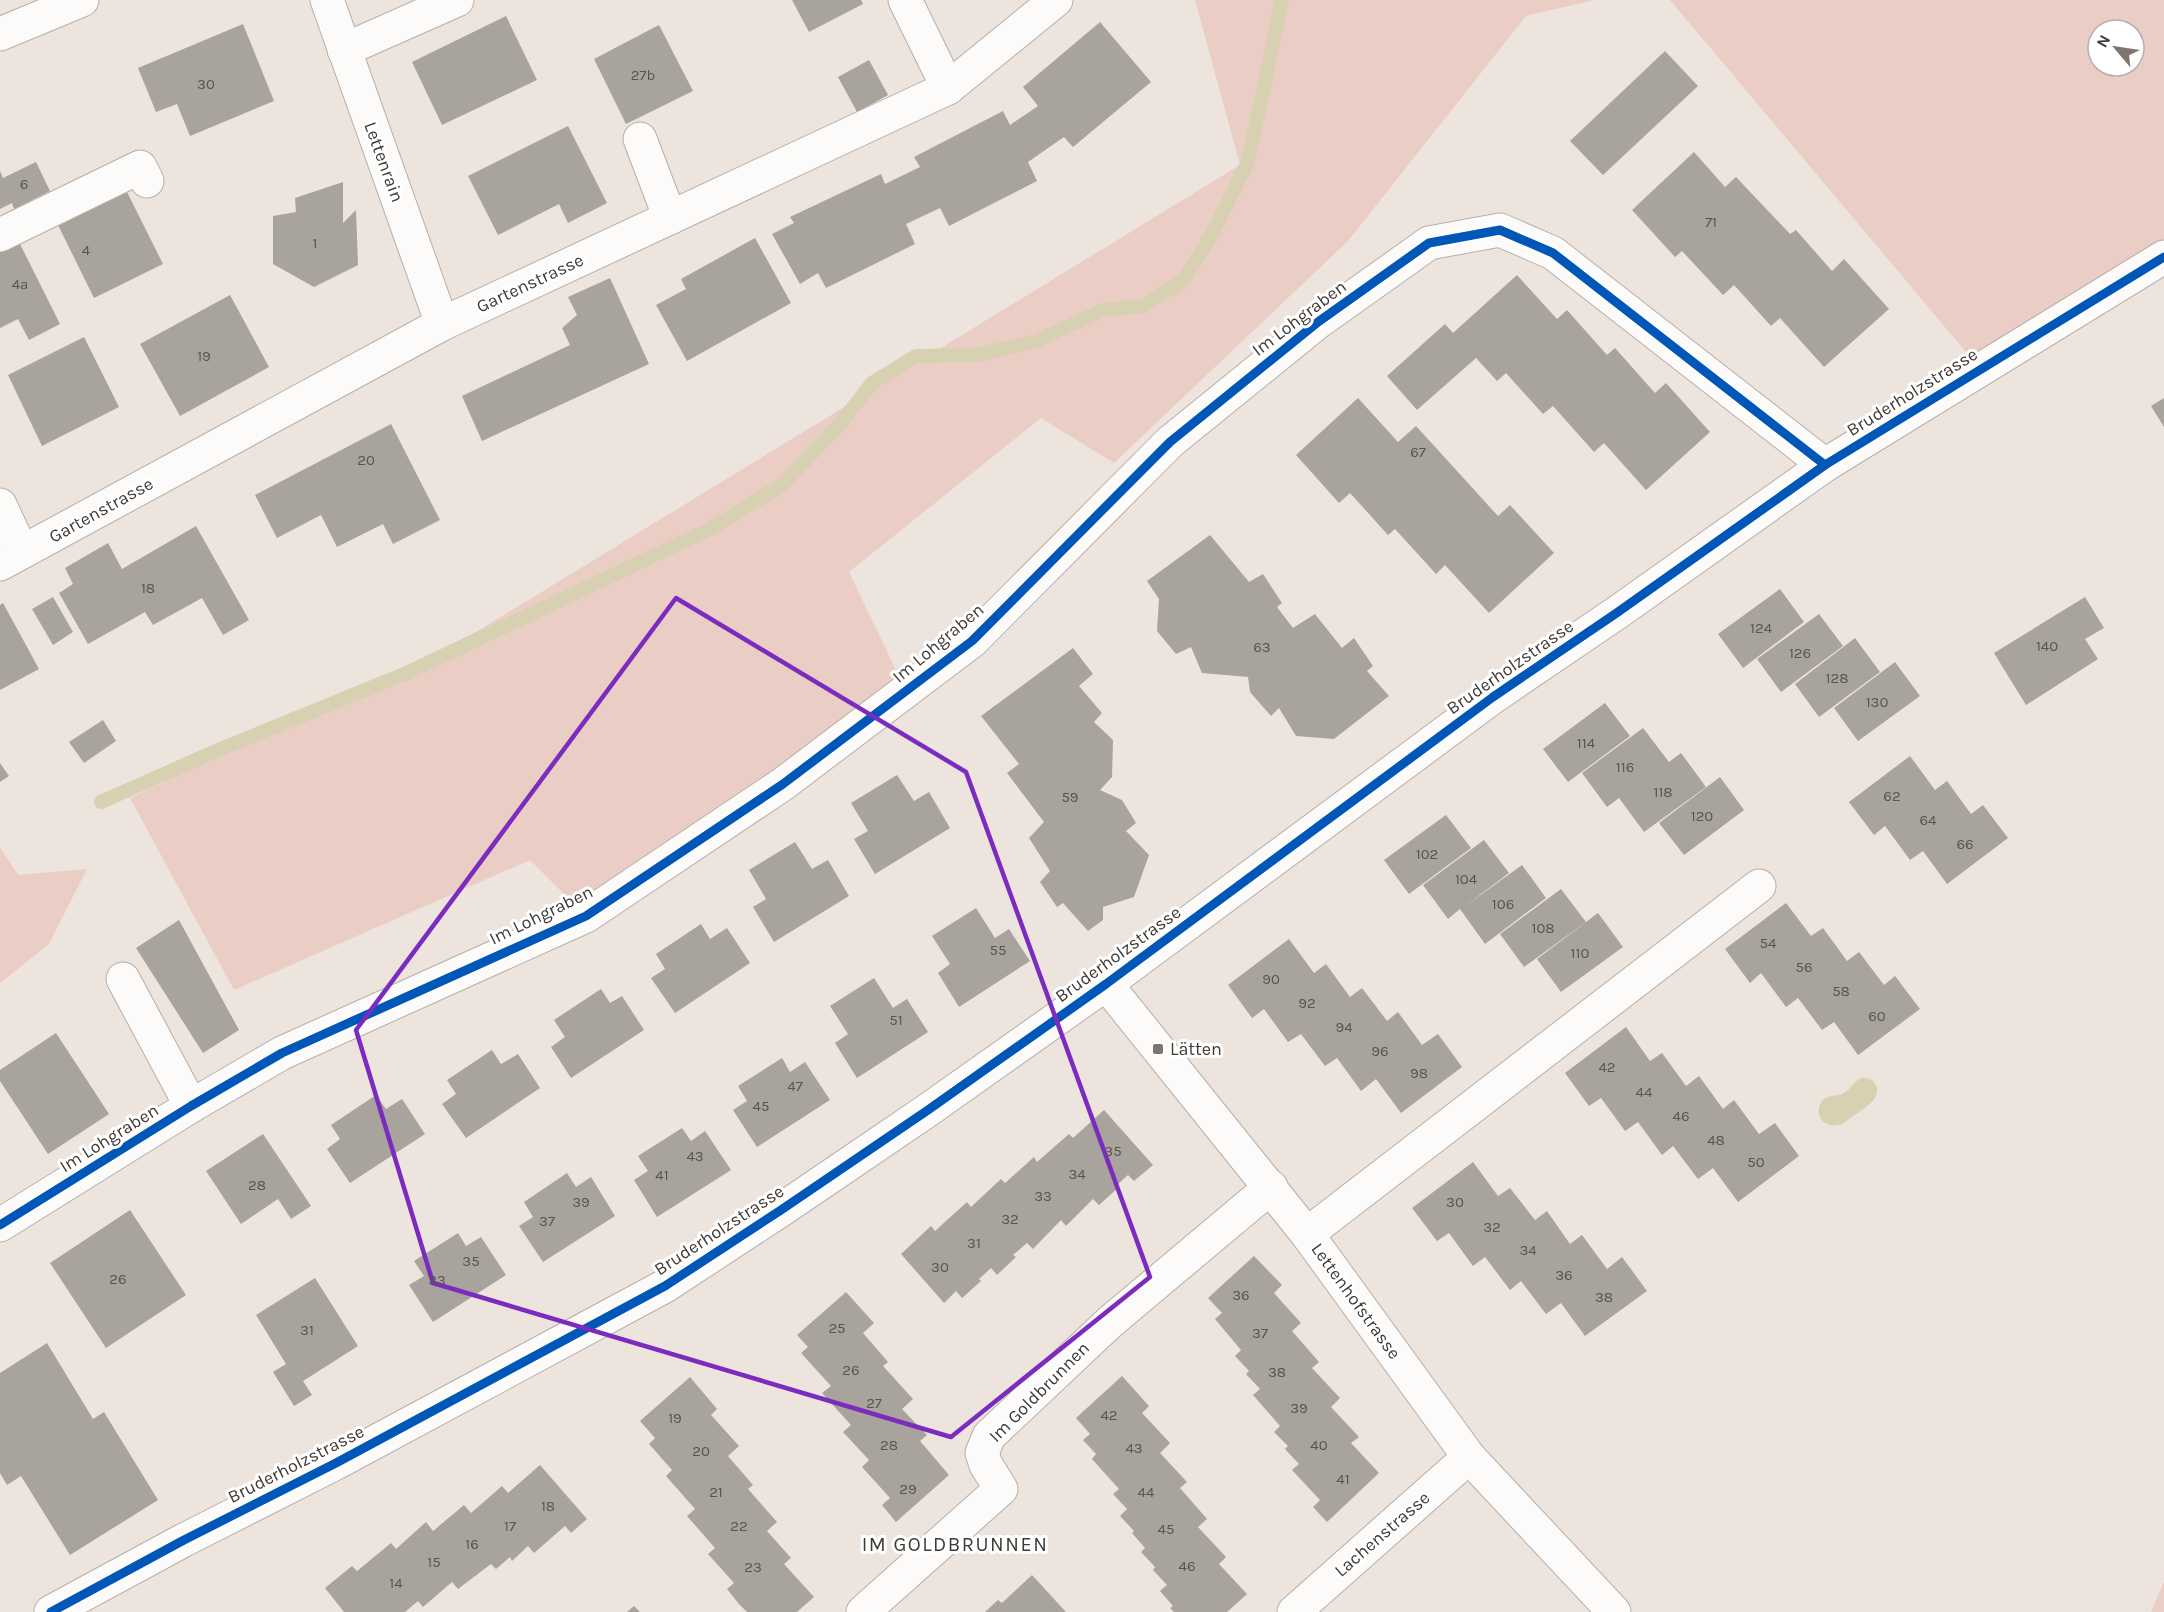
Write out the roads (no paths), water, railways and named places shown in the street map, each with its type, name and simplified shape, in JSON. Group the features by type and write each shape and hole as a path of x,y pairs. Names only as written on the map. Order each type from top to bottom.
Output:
{"street":[{"path":"0,34 82,0"},
{"name":"Lettenrain","path":"327,0 442,324"},
{"path":"344,50 457,0"},
{"path":"905,0 948,88"},
{"name":"Gartenstrasse","path":"11,558 442,324 948,88 1056,0"},
{"path":"640,139 670,218"},
{"path":"0,235 140,167 147,182"},
{"name":"Im Lohgraben","path":"0,1225 191,1106 282,1053 586,916 783,784 972,641 1170,442 1318,322 1429,243 1500,230 1553,253 1825,465"},
{"name":"Bruderholzstrasse","path":"51,1612 664,1286 928,1110 1106,984 1493,697 1618,612 1825,465 2164,257"},
{"path":"0,506 11,558"},
{"path":"1307,1234 1759,886"},
{"path":"123,979 191,1106"},
{"name":"Lettenhofstrasse","path":"1106,984 1271,1187 1469,1457 1614,1612"},
{"name":"Im Goldbrunnen","path":"863,1612 1001,1489 986,1465 982,1453 989,1436 1110,1322 1271,1187"},
{"name":"Lachenstrasse","path":"1294,1612 1469,1457"}],"waterway":[{"path":"101,802 218,750 409,672 712,528 782,485 839,425 872,383 916,356 975,355 1034,342 1103,310 1143,306 1184,280 1213,232 1248,162 1282,0"}],"place":[{"name":"Lätten","path":"1158,1049"}],"district":[{"name":"IM GOLDBRUNNEN","path":"955,1544"}]}
